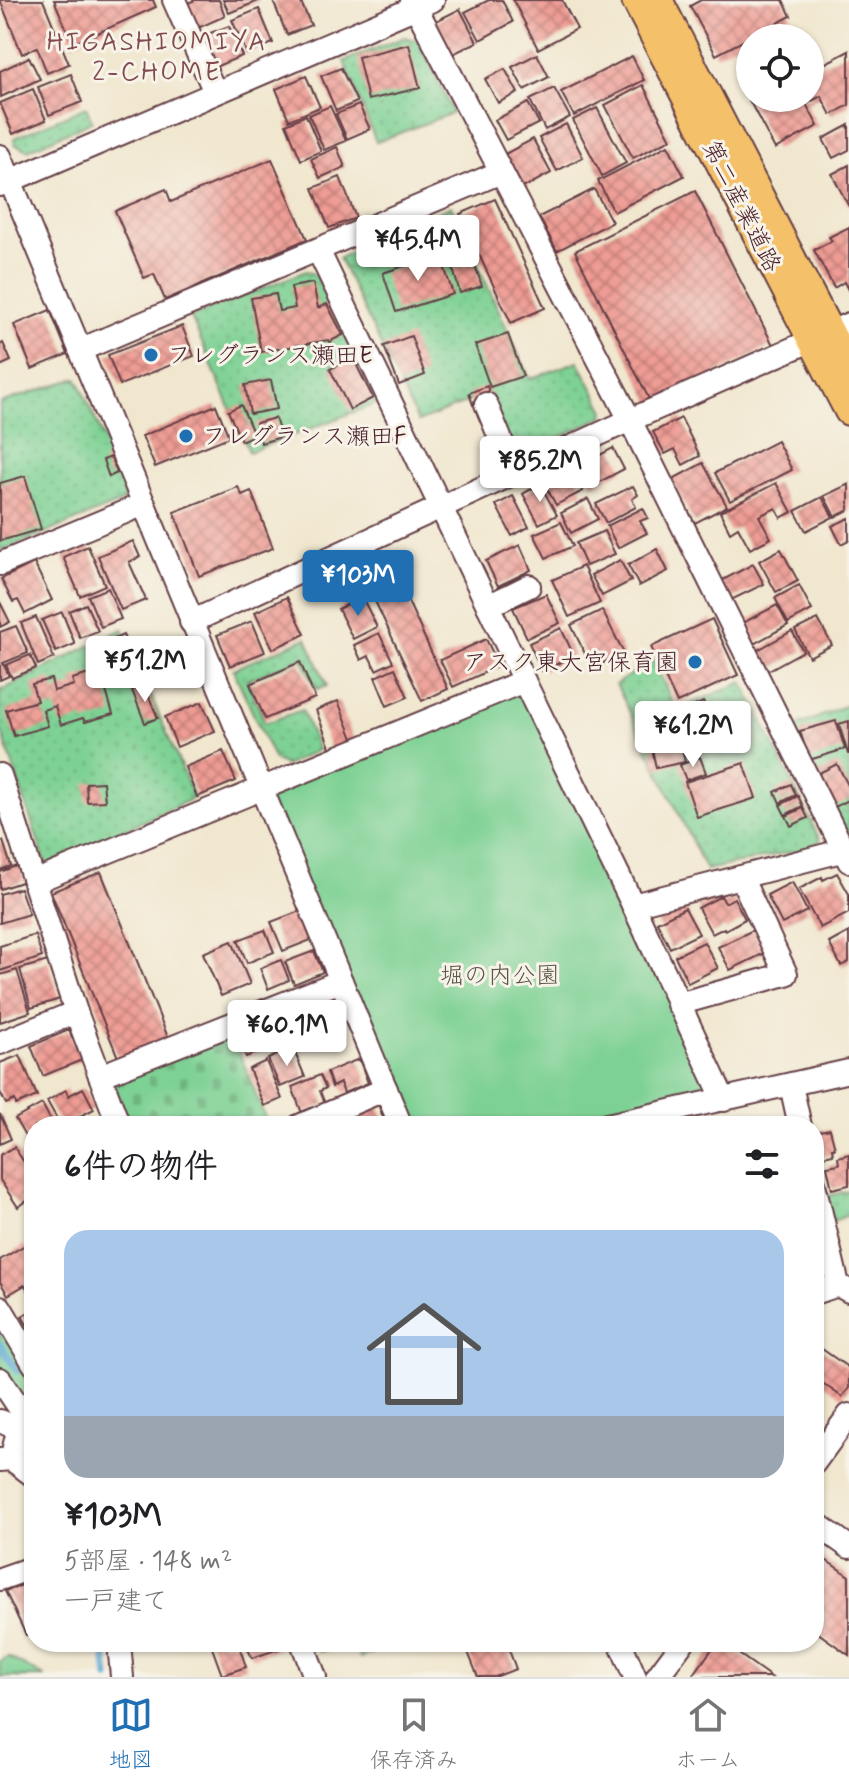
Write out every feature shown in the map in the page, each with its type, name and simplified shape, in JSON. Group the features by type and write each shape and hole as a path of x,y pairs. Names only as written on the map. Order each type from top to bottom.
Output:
{"main road":[{"name":"第二産業道路","path":"636,0 830,333 849,411"},
{"name":"第二産業道路","path":"658,0 849,370"}],"street":[{"path":"174,0 215,92"},
{"path":"5,183 420,3 501,172 630,420 848,854 633,905"},
{"path":"0,156 5,183 80,350 397,1116"},
{"path":"80,350 501,172"},
{"path":"318,250 724,1100"},
{"path":"191,622 630,420 830,333"},
{"path":"486,404 515,474"},
{"path":"0,564 144,504"},
{"path":"488,606 529,586"},
{"path":"34,882 524,681"},
{"path":"0,775 76,1012 115,1116"},
{"path":"678,1004 786,974 741,877"},
{"path":"100,1076 341,981"},
{"path":"0,1043 76,1012"},
{"path":"650,1116 849,1071"},
{"path":"791,1085 798,1116"},
{"path":"323,1116 386,1089"},
{"path":"824,1220 843,1288"},
{"path":"0,1307 24,1347"},
{"path":"0,1379 23,1413 4,1463 24,1472"},
{"path":"824,1449 849,1415"},
{"path":"824,1529 849,1547"},
{"path":"0,1579 24,1571"},
{"path":"120,1652 122,1677"},
{"path":"306,1652 315,1677"},
{"path":"624,1652 635,1677"},
{"path":"657,1677 676,1652"}],"green space":[{"path":"405,37 419,41 453,113 376,142 344,61"},
{"path":"86,107 92,121 28,150 15,144 14,138"},
{"path":"451,206 530,379 578,361 605,411 602,417 516,459 484,395 418,422 339,258"},
{"path":"306,271 316,275 378,403 249,452 191,317"},
{"path":"77,378 127,491 122,502 0,551 0,403"},
{"path":"123,629 194,798 46,865 0,726 0,691"},
{"path":"307,638 327,686 316,689 302,658 247,680 265,723 302,710 318,750 285,766 274,760 233,669"},
{"path":"653,660 676,710 743,682 820,840 813,847 706,870 616,684"},
{"name":"堀の内公園","path":"524,681 724,1100 650,1116 397,1116 261,789"},
{"path":"849,704 849,832 843,829 793,728"},
{"path":"232,1034 264,1116 126,1116 114,1083"},
{"path":"849,1191 849,1215 833,1221 826,1196"},
{"path":"0,1307 24,1347 24,1412 0,1380"},
{"path":"357,1652 375,1652 360,1658"},
{"path":"8,1657 45,1677 0,1677 0,1661"}],"building":[{"path":"0,0 43,0 69,64 47,73 37,47 22,54"},
{"path":"54,0 153,0 156,7 73,44"},
{"path":"219,0 225,16 198,28 188,3"},
{"path":"223,0 261,0 229,13"},
{"path":"300,0 311,25 287,35 273,1"},
{"path":"489,0 502,0 513,22 480,40 465,12"},
{"path":"513,0 562,0 577,29 538,49"},
{"path":"701,0 783,0 791,16 776,24 736,24 736,45 716,55 690,6"},
{"path":"259,9 273,43 247,54 232,20"},
{"path":"460,9 477,42 451,55 434,22"},
{"path":"229,26 242,56 215,67 202,36"},
{"path":"409,44 420,88 368,100 358,57"},
{"path":"849,51 849,105 831,115 824,102 824,64"},
{"path":"537,54 549,77 524,90 512,67"},
{"path":"632,56 644,80 574,116 561,92"},
{"path":"29,57 40,79 1,97 0,71"},
{"path":"341,68 357,102 336,111 321,76"},
{"path":"505,69 518,93 498,103 485,79"},
{"path":"71,74 82,102 49,115 38,87"},
{"path":"306,76 320,107 289,120 276,89"},
{"path":"643,85 671,139 633,158 605,105"},
{"path":"554,88 570,117 545,130 530,100"},
{"path":"33,89 46,120 13,134 0,103"},
{"path":"528,103 539,123 506,140 495,120"},
{"path":"359,105 370,129 347,139 336,114"},
{"path":"330,106 346,141 324,150 309,115"},
{"path":"597,108 626,163 602,176 573,120"},
{"path":"755,112 810,112 818,126 775,149"},
{"path":"306,115 321,151 301,160 286,124"},
{"path":"566,124 583,157 557,171 539,138"},
{"path":"849,125 849,150 833,158 823,139"},
{"path":"533,139 551,173 523,188 505,154"},
{"path":"668,145 684,176 614,212 598,181"},
{"path":"337,147 345,167 320,178 311,159"},
{"path":"272,159 307,239 165,300 154,274 144,278 115,211 166,189 171,202"},
{"path":"849,165 849,207 832,174"},
{"path":"340,177 356,218 329,228 313,188"},
{"path":"594,189 612,222 557,251 539,217"},
{"path":"695,191 773,345 652,405 575,251"},
{"path":"495,199 545,308 511,323 460,214"},
{"path":"849,227 849,292 844,282 834,288 814,250 832,241 829,237"},
{"path":"463,241 471,259 454,265 447,248"},
{"path":"440,254 453,294 396,312 383,273"},
{"path":"474,262 482,286 460,293 453,269"},
{"path":"313,283 318,308 327,304 343,335 329,342 261,352 251,298 276,294 279,311 295,308 291,287"},
{"path":"50,310 68,354 32,369 14,325"},
{"name":"フレグランス瀬田E","path":"182,326 194,356 120,385 108,355"},
{"path":"508,334 523,376 490,387 475,345"},
{"path":"411,336 425,375 399,385 384,346"},
{"path":"3,343 11,361 0,366 0,345"},
{"path":"353,358 373,398 350,410 330,369"},
{"path":"271,380 277,409 250,414 245,385"},
{"path":"487,386 491,398 473,405 469,393"},
{"name":"フレグランス瀬田F","path":"216,405 229,437 155,467 142,436"},
{"path":"241,405 254,435 241,441 228,411"},
{"path":"275,418 281,437 261,443 256,423"},
{"path":"681,418 700,456 683,465 675,449 665,454 653,432"},
{"path":"777,441 792,470 730,501 715,473"},
{"path":"613,448 624,469 594,485 583,464"},
{"path":"111,457 117,473 109,477 103,460"},
{"path":"703,463 727,506 695,523 671,480"},
{"path":"573,470 583,491 556,505 545,485"},
{"path":"25,476 41,529 0,541 0,483"},
{"path":"776,483 792,512 781,518 776,508 759,516 771,538 750,549 738,527 730,532 720,512"},
{"path":"540,484 557,515 539,524 523,494"},
{"path":"849,484 849,510 835,517 824,496"},
{"path":"633,486 638,495 632,499 636,507 606,523 596,504"},
{"path":"238,487 242,495 251,491 273,548 199,576 174,512"},
{"path":"513,496 529,527 512,536 496,505"},
{"path":"822,497 833,517 806,531 795,511"},
{"path":"588,499 598,519 571,533 561,513"},
{"path":"643,508 648,518 640,521 647,533 618,548 607,526"},
{"path":"849,518 849,540 841,544 832,526"},
{"path":"561,522 573,546 546,558 534,534"},
{"path":"604,531 615,554 586,566 576,543"},
{"path":"133,541 140,557 129,562 146,600 121,610 98,556"},
{"path":"520,545 531,570 498,586 486,561"},
{"path":"88,546 105,585 80,596 63,557"},
{"path":"657,549 668,571 639,586 628,565"},
{"path":"781,549 798,581 776,592 759,561"},
{"path":"620,560 631,581 602,596 591,575"},
{"path":"34,563 52,600 25,614 18,600 13,602 1,579"},
{"path":"753,564 764,584 729,601 719,582"},
{"path":"583,566 600,603 569,617 552,580"},
{"path":"799,585 812,610 788,623 775,598"},
{"path":"401,586 448,689 422,701 374,599"},
{"path":"108,588 121,619 101,627 88,596"},
{"path":"546,594 560,623 527,638 513,608"},
{"path":"287,597 305,634 273,649 255,612"},
{"path":"362,597 377,627 353,639 338,609"},
{"path":"0,602 10,622 0,627"},
{"path":"86,604 98,631 80,638 69,611"},
{"path":"777,605 788,625 750,646 739,625"},
{"path":"602,610 624,653 592,668 571,625"},
{"path":"62,612 75,644 56,652 42,620"},
{"path":"36,617 54,658 38,665 21,623"},
{"path":"712,619 738,675 677,703 651,647"},
{"path":"818,619 832,645 809,657 795,630"},
{"path":"252,621 265,652 230,666 217,635"},
{"path":"16,626 28,653 3,663 9,676 0,680 0,632"},
{"path":"561,628 574,656 542,671 529,643"},
{"path":"792,631 803,651 767,671 756,651"},
{"path":"379,633 393,662 376,670 369,656 361,660 354,645"},
{"path":"123,635 130,651 110,660 103,644"},
{"path":"486,639 499,666 453,687 440,660"},
{"path":"30,655 36,668 12,678 6,665"},
{"path":"300,662 315,698 265,719 250,684"},
{"path":"395,668 408,697 387,706 375,677"},
{"path":"100,671 113,714 61,725 55,706 43,710 48,726 14,736 6,710 37,701 32,684 51,679 54,691 74,685 72,679"},
{"path":"144,685 158,718 145,723 132,690"},
{"path":"338,701 354,741 331,750 316,710"},
{"path":"202,702 215,731 177,747 165,717"},
{"path":"703,702 712,722 688,733 679,713"},
{"path":"836,721 845,749 809,760 800,731"},
{"path":"849,721 849,754 848,754 839,724"},
{"path":"677,724 685,762 656,768 648,730"},
{"path":"223,751 236,781 197,797 185,767"},
{"path":"700,757 706,773 686,780 680,765"},
{"path":"744,763 756,798 697,817 685,782"},
{"path":"837,764 849,787 849,800 833,808 817,774"},
{"path":"103,782 105,801 87,802 86,783"},
{"path":"791,784 796,795 780,803 775,792"},
{"path":"798,796 803,806 785,815 780,805"},
{"path":"803,808 808,818 791,826 786,816"},
{"path":"3,841 11,866 0,870 0,842"},
{"path":"19,865 24,881 0,889 0,872"},
{"path":"101,872 169,1040 119,1060 51,892"},
{"path":"837,873 849,894 849,913 820,928 799,889"},
{"path":"792,882 807,911 782,924 767,895"},
{"path":"20,888 29,914 0,923 0,894"},
{"path":"721,896 725,903 734,898 745,919 712,934 698,908"},
{"path":"685,908 699,934 670,948 657,922"},
{"path":"300,911 311,940 283,951 271,922"},
{"path":"265,930 274,952 247,963 238,940"},
{"path":"753,930 765,953 730,970 718,947"},
{"path":"849,932 849,962 841,966 829,943"},
{"path":"35,935 42,957 0,971 0,946"},
{"path":"232,941 250,984 221,996 203,953"},
{"path":"704,942 718,968 688,983 675,956"},
{"path":"314,951 323,972 294,984 285,962"},
{"path":"281,960 289,980 268,989 260,968"},
{"path":"48,961 60,999 31,1008 20,969"},
{"path":"17,970 30,1012 0,1022 0,975"},
{"path":"326,995 338,1023 305,1037 292,1009"},
{"path":"284,1015 294,1038 246,1057 236,1034"},
{"path":"69,1030 82,1060 43,1076 31,1046"},
{"path":"293,1048 305,1077 280,1087 268,1059"},
{"path":"20,1055 37,1096 16,1105 15,1100 6,1104 0,1092 0,1063"},
{"path":"359,1059 368,1083 344,1093 340,1083 332,1087 327,1072"},
{"path":"266,1061 282,1099 264,1106 249,1069"},
{"path":"320,1075 326,1088 320,1091 325,1104 302,1113 292,1087"},
{"path":"83,1088 94,1109 80,1116 55,1116 47,1101 66,1090 68,1096"},
{"path":"42,1104 49,1116 24,1116 24,1135 15,1119"},
{"path":"378,1104 383,1116 349,1116"},
{"path":"0,1114 11,1139 0,1144"},
{"path":"830,1129 835,1148 832,1148 833,1154 824,1156 824,1130"},
{"path":"14,1147 24,1162 24,1203 18,1207 0,1180 0,1155"},
{"path":"849,1154 849,1185 832,1189 827,1166 839,1164 838,1157"},
{"path":"24,1246 24,1286 8,1295 0,1282 0,1260"},
{"path":"824,1350 849,1368 849,1388 842,1397 824,1384"},
{"path":"824,1559 849,1576 849,1655 824,1637"},
{"path":"24,1584 24,1631 5,1591"},
{"path":"214,1652 241,1652 246,1667 222,1675"},
{"path":"249,1652 270,1652 252,1658"},
{"path":"468,1652 510,1652 516,1669 495,1677 478,1677"},
{"path":"710,1652 736,1652 771,1677 692,1677"}],"waterway":[{"path":"0,1344 17,1371"},
{"path":"105,1652 108,1677"}],"place":[{"name":"フレグランス瀬田E","path":"151,355"},
{"name":"フレグランス瀬田F","path":"186,436"},
{"name":"アスク東大宮保育園","path":"695,662"}],"district":[{"name":"HIGASHIOMIYA 2-CHOME","path":"157,56"}]}
